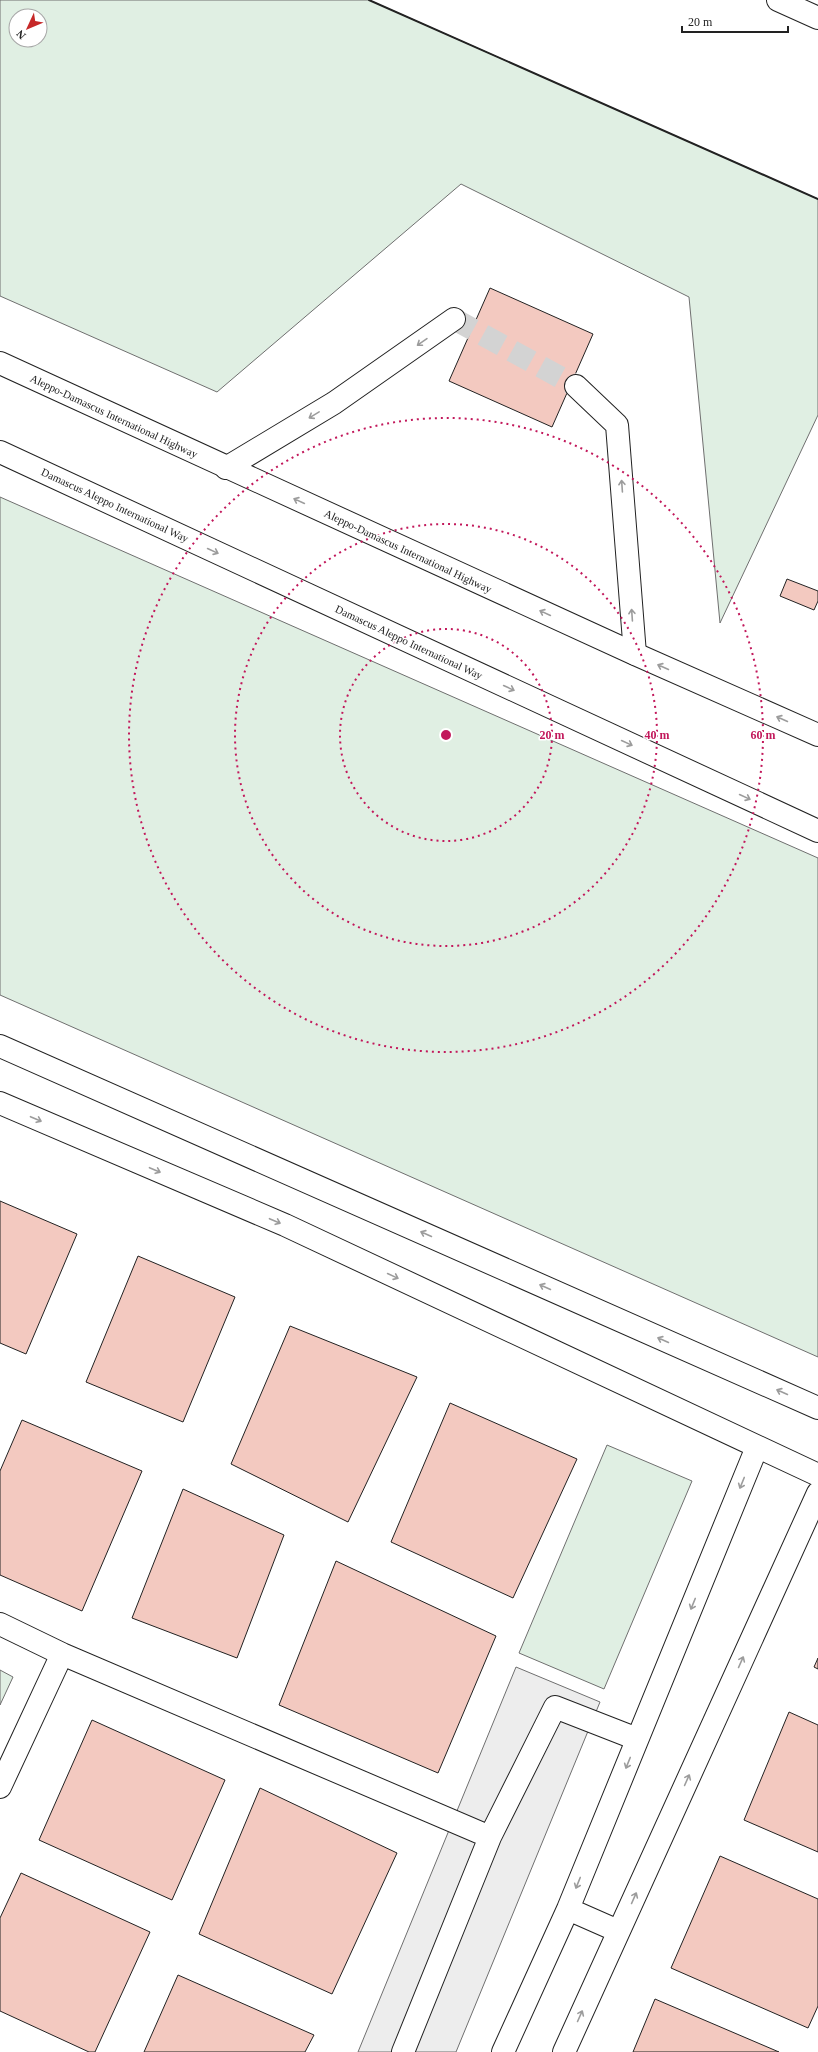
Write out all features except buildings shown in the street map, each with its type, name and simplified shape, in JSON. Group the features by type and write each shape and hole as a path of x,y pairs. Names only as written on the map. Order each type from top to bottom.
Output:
{"main road":[{"path":"778,0 818,18"},
{"path":"226,468 334,403 454,319"},
{"name":"Aleppo-Damascus International Highway","path":"0,363 226,468 635,654 818,735"},
{"path":"576,386 617,425 635,654"},
{"name":"Damascus Aleppo International Way","path":"0,452 818,831"},
{"path":"0,1046 818,1408"},
{"path":"0,1103 285,1225 818,1475"},
{"path":"503,2052 568,1909 757,1447"},
{"path":"564,2052 818,1493"},
{"path":"0,1624 62,1654 490,1837"},
{"path":"0,1786 62,1654"},
{"path":"403,2052 490,1837 555,1707 638,1739"},
{"path":"568,1909 618,1931"}],"green space":[{"path":"0,0 369,0 818,199 818,415 720,623 689,297 461,184 217,392 0,296"},
{"path":"0,497 818,858 818,1357 0,995"},
{"path":"607,1445 692,1481 604,1689 519,1653"},
{"path":"0,1670 13,1677 0,1705"}],"shaded area":[{"path":"516,1667 600,1702 456,2052 358,2052"}],"tunnel":[{"path":"454,319 576,386"}],"wall":[{"path":"369,0 818,199"}]}
